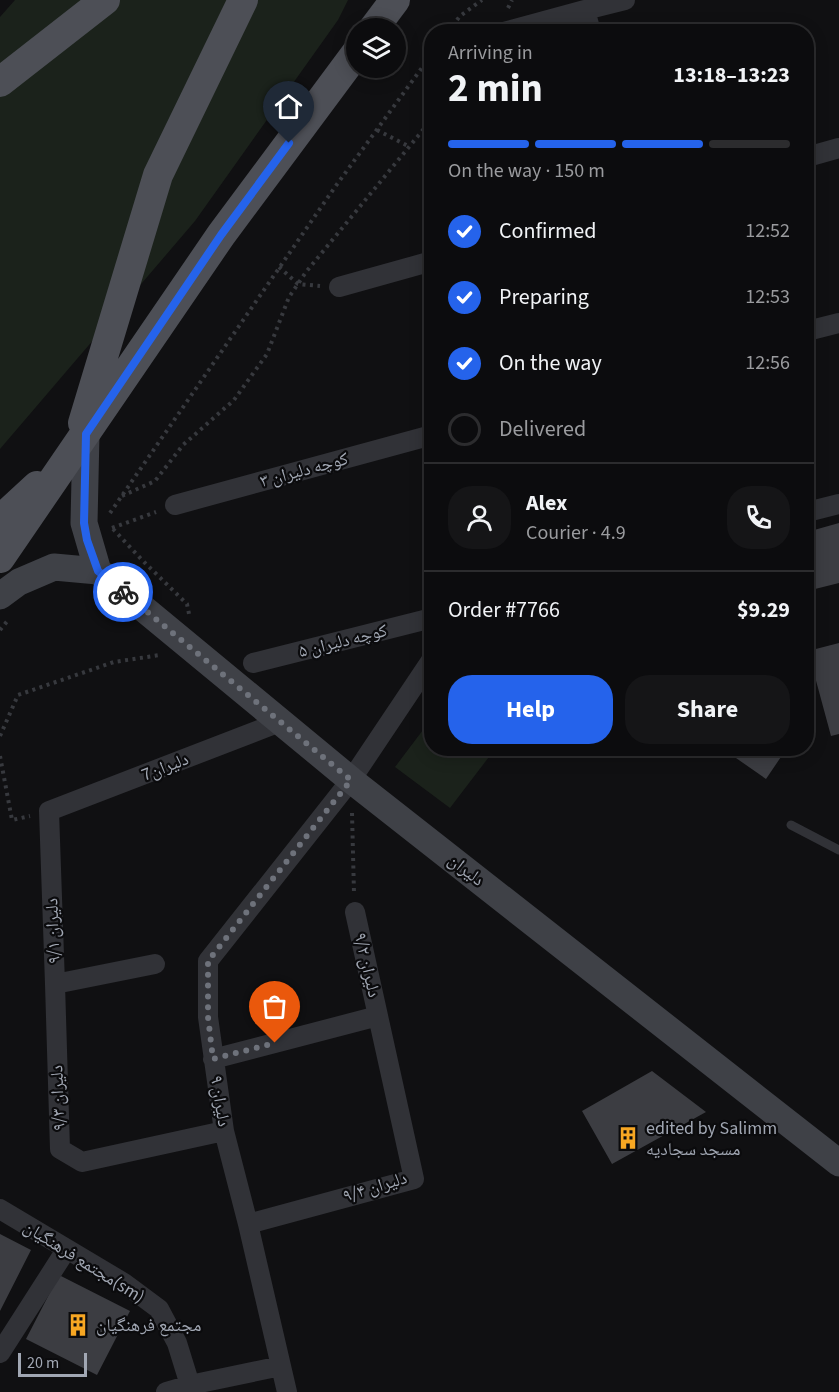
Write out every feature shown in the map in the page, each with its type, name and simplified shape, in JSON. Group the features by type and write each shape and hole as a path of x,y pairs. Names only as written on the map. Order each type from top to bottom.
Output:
{"main road":[{"path":"0,82 105,0"},
{"path":"0,520 81,442 158,175 243,0"},
{"path":"382,18 395,0"},
{"path":"0,558 221,235 346,67"}],"street":[{"path":"533,24 625,0"},
{"path":"585,10 589,24"},
{"path":"814,155 839,148"},
{"path":"339,287 424,263"},
{"path":"814,330 839,322"},
{"name":"کوچه دلیران ۳","path":"175,505 424,437"},
{"path":"0,596 19,582 54,567 98,571 84,523 81,442"},
{"path":"814,510 839,504"},
{"name":"دلیران","path":"98,571 351,780 839,1163"},
{"name":"کوچه دلیران ۵","path":"253,663 424,620"},
{"path":"351,780 424,671"},
{"name":"دلیران7","path":"49,811 280,722"},
{"name":"دلیران ۹","path":"287,1392 224,1131 208,1017 208,961 351,780"},
{"name":"دلیران ۹/۱","path":"49,811 55,984 155,964"},
{"name":"دلیران ۹/۲","path":"213,1059 378,1016 355,912"},
{"name":"دلیران ۹/۳","path":"55,984 60,1149 82,1162 224,1131"},
{"name":"دلیران ۹/۴","path":"248,1224 414,1179 378,1016"},
{"name":"مجتمع فرهنگیان(sm)","path":"0,1209 124,1283 159,1309 177,1343 190,1385"},
{"path":"0,1353 66,1250"},
{"path":"166,1392 281,1366"}],"lane":[{"path":"791,825 839,850"}],"path":[{"path":"454,24 460,16 482,0"},
{"path":"0,736 18,695 114,662 193,650 187,604 112,528 110,513 279,267 424,65"},
{"path":"121,497 155,481 183,445 234,400 267,354 289,297 306,272 424,129"},
{"path":"377,130 410,147"},
{"path":"279,267 298,284 339,287"},
{"path":"0,756 12,820 49,811"},
{"name":"دلیران ۹/۲","path":"351,780 355,912"}],"shaded area":[{"path":"15,0 348,0 338,20 195,221 0,449 0,17"},
{"path":"424,729 424,756 490,756 450,808 395,767"}],"building":[{"path":"839,523 839,583 814,589 814,530"},
{"path":"839,643 839,734 831,736 814,673 814,649"},
{"path":"733,756 782,756 766,779"},
{"name":"edited by Salimm مسجد سجادیه","path":"652,1071 706,1112 612,1164 582,1111"},
{"path":"0,1234 31,1250 0,1311"},
{"name":"مجتمع فرهنگیان","path":"59,1275 130,1311 97,1375 26,1339"}],"way so far":[{"path":"123,592 351,780 208,961 208,1017 213,1059 275,1043"}],"place":[{"name":"edited by Salimm مسجد سجادیه","path":"628,1138"},
{"name":"مجتمع فرهنگیان","path":"78,1325"}],"route":[{"path":"123,592 98,571 87,540 84,523 86,434 221,235 289,143"}]}
